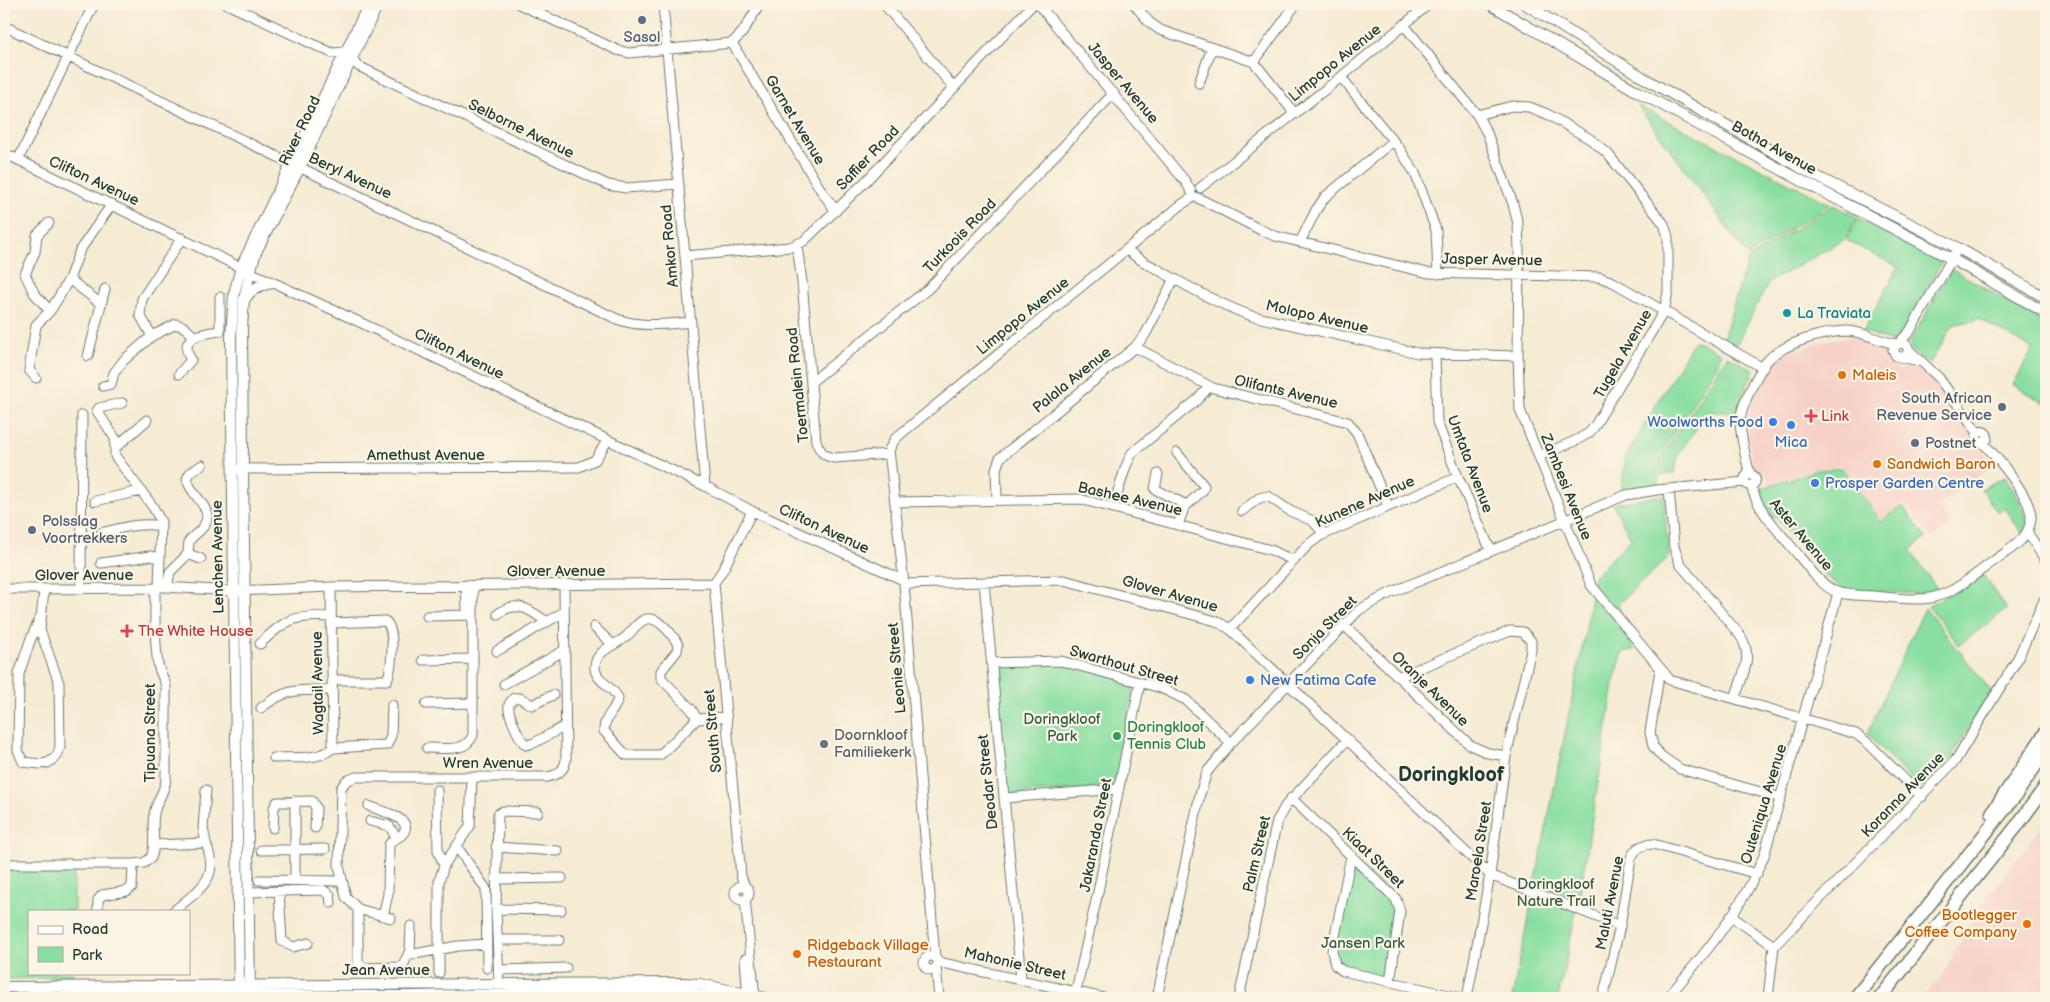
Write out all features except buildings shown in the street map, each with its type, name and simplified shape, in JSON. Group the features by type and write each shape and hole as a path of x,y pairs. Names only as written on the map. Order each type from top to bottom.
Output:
{"highway":[{"path":"1944,886 2046,732"},
{"path":"1855,998 2015,796 2046,750"},
{"path":"1880,998 2016,827 2046,786"}],"main road":[{"name":"River Road","path":"352,59 369,4"},
{"name":"River Road","path":"245,269 344,67 352,59 378,4"},
{"name":"Botha Avenue","path":"1490,4 1633,89 1804,182 1952,259 2046,313"},
{"name":"Botha Avenue","path":"1524,4 1644,78 1810,173 1958,248 2046,298"},
{"name":"Lenchen Avenue","path":"244,993 248,892 242,328 245,269"},
{"name":"Lenchen Avenue","path":"244,993 233,589 231,337 234,294 245,269"},
{"path":"244,299 255,287 272,283"},
{"name":"Jean Avenue","path":"4,987 133,986 244,993 343,996 633,988 691,983 766,998"},
{"name":"Jean Avenue","path":"4,998 244,993 312,985 499,984 633,988 686,992 718,998"},
{"path":"312,985 320,989 339,989 343,996"},
{"path":"133,986 149,990 151,996"}],"street":[{"path":"18,160 94,4"},
{"name":"Selborne Avenue","path":"227,4 332,53 352,59 608,185 626,188 678,184"},
{"path":"519,4 621,52 629,53 732,43 742,33 760,4"},
{"name":"Amkor Road","path":"663,4 705,486"},
{"path":"884,4 954,88"},
{"name":"Saffier Road","path":"797,246 836,211 1033,4"},
{"name":"Jasper Avenue","path":"1038,4 1196,193 1209,204 1261,230 1300,242 1419,272 1599,277 1613,282 1762,368"},
{"path":"1134,4 1149,22 1160,30 1254,62 1294,114"},
{"path":"1254,62 1296,4"},
{"name":"Limpopo Avenue","path":"889,454 891,445 898,436 1429,4"},
{"name":"Zambesi Avenue","path":"1404,25 1477,115 1487,134 1516,215 1520,274 1518,356 1520,410 1592,585 1670,680 1856,734 1863,738 1922,797"},
{"name":"Beryl Avenue","path":"4,26 617,319 645,326 691,322"},
{"name":"Garnet Avenue","path":"732,43 822,192 836,211"},
{"path":"1199,83 1212,48"},
{"path":"332,53 344,67"},
{"path":"1341,77 1393,141 1416,173 1437,234 1438,274"},
{"name":"Turkoois Road","path":"811,382 928,289 1114,93"},
{"name":"Tugela Avenue","path":"1477,115 1512,106 1537,110 1590,140 1607,152 1667,230 1668,292 1664,311 1589,433 1575,441 1538,456"},
{"path":"1300,242 1316,210 1325,197 1393,141"},
{"name":"Clifton Avenue","path":"4,153 272,283 353,319 904,582"},
{"path":"36,378 29,370 35,329 38,322 50,311 69,279 80,250 112,204"},
{"path":"48,223 37,234 35,252 25,274 34,292 50,311"},
{"path":"152,336 140,315 142,299 182,238"},
{"path":"685,256 797,246"},
{"name":"Toermalein Road","path":"797,246 816,441 823,454 834,458 889,454"},
{"path":"1838,593 1920,599 1938,596 1958,586 2020,542 2027,532 2031,520 2028,504 1985,441 1976,439 1978,433 1940,378 1902,348 1958,248"},
{"name":"Molopo Avenue","path":"1127,249 1135,257 1174,279 1229,307 1252,316 1398,350 1435,355 1518,356"},
{"path":"69,279 101,304"},
{"name":"Palala Avenue","path":"996,500 996,468 1003,454 1135,347 1145,334 1174,279"},
{"path":"88,356 105,289"},
{"path":"179,374 191,360 188,355 188,345 194,336 199,333 220,331 220,297"},
{"path":"103,386 111,384 114,373 124,360 152,336 176,324 184,327 194,336"},
{"name":"Aster Avenue","path":"1838,593 1821,580 1767,518 1759,506 1748,481 1741,430 1741,415 1750,390 1762,368 1771,357 1786,347 1833,333 1856,332 1902,348"},
{"name":"Olifants Avenue","path":"1135,347 1209,387 1348,422 1357,432 1388,506"},
{"name":"Umtata Avenue","path":"1435,355 1437,422 1458,477 1491,551"},
{"path":"1113,507 1132,453 1197,400 1209,387"},
{"path":"101,533 137,524 161,526 157,514 115,456 115,438 97,410 122,403"},
{"path":"81,589 82,414"},
{"path":"115,448 147,420"},
{"name":"Amethust Avenue","path":"232,469 579,467 595,460 608,441"},
{"path":"1177,453 1204,486 1203,490 1186,505 1178,525"},
{"name":"Leonie Street","path":"889,454 904,582 934,963 939,998"},
{"path":"161,588 170,572 188,554 189,541 204,526 207,518 205,508 191,490 188,478 190,472 202,465"},
{"path":"1158,474 1154,485 1155,489 1186,505"},
{"name":"Kunene Avenue","path":"1230,629 1309,544 1324,534 1458,477"},
{"name":"Sonja Street","path":"1157,998 1204,778 1210,767 1231,743 1359,610 1372,601 1631,494 1748,481"},
{"path":"1669,489 1674,548 1680,564 1739,634 1746,645 1747,660 1735,698"},
{"path":"95,501 141,491"},
{"path":"1242,511 1262,497 1268,496 1290,511 1313,520 1324,534"},
{"name":"Bashee Avenue","path":"895,502 1074,499 1113,507 1271,550 1294,561"},
{"path":"714,584 752,511"},
{"name":"Tipuana Street","path":"154,845 154,811 164,790 166,779 166,686 164,676 159,670 156,648 161,588 161,526"},
{"path":"2027,532 2046,561"},
{"path":"188,554 201,559"},
{"path":"101,563 145,557 160,558"},
{"path":"886,573 896,568 901,560"},
{"name":"Glover Avenue","path":"904,582 1072,581 1216,621 1230,629 1490,875 1620,926"},
{"name":"Deodar Street","path":"984,582 1020,979"},
{"name":"Glover Avenue","path":"4,589 246,589 282,585 331,587 714,584"},
{"name":"South Street","path":"714,584 741,888 749,894 742,899 751,996"},
{"name":"Wren Avenue","path":"358,909 346,897 339,866 340,796 341,788 346,781 351,778 367,777 547,776 557,774 563,769 566,760 564,585"},
{"path":"427,748 457,748 468,744 474,730 470,586"},
{"name":"Wagtail Avenue","path":"274,758 314,756 324,754 333,748 331,587"},
{"path":"40,618 19,674 18,750 23,762 40,764 48,763 55,759 60,747 59,682 41,634 40,618 44,589"},
{"name":"Outeniqua Avenue","path":"1666,998 1708,950 1757,874 1781,798 1838,593"},
{"name":"Koranna Avenue","path":"1774,946 1948,770 2017,660 2046,596"},
{"path":"498,614 509,606 518,606 547,622"},
{"path":"497,650 564,612"},
{"path":"260,644 290,620 308,616 331,620 385,621 390,627 392,643 387,680 332,680"},
{"path":"427,616 472,617"},
{"path":"697,718 692,710 661,678 661,671 674,655 678,645 660,623 653,619 645,619 624,639 612,644 600,656 595,667 597,674 618,698 603,727 606,735 624,753 634,756 660,755 697,718 726,717"},
{"name":"Oranje Avenue","path":"1344,625 1470,745 1488,753 1506,756"},
{"path":"594,627 612,644"},
{"name":"Maroela Street","path":"1398,677 1510,631 1519,631 1526,634 1531,642 1532,650 1506,756 1490,875 1467,998"},
{"path":"504,684 565,650"},
{"path":"423,660 472,659"},
{"name":"Swarthout Street","path":"992,663 1061,661 1161,688 1186,700 1231,743"},
{"path":"1660,670 1650,732 1653,746 1661,756 1680,769 1781,798"},
{"name":"Jakaranda Street","path":"1076,991 1140,683"},
{"path":"261,708 276,697 289,691 333,690"},
{"path":"553,695 532,705 520,698 514,698 509,704 508,712 521,740 526,745 534,743 565,726"},
{"path":"426,704 473,703"},
{"path":"333,748 387,745 391,736 392,705"},
{"name":"Palm Street","path":"1239,998 1280,812 1347,740"},
{"path":"439,973 438,887 444,865 470,826 472,777"},
{"path":"1004,798 1119,789"},
{"path":"174,910 201,887 209,876 211,860 203,828 206,790"},
{"path":"437,790 438,851 444,865"},
{"name":"Kiaat Street","path":"1291,798 1396,898 1399,919 1390,982"},
{"path":"273,828 274,808 276,803 280,801 314,802 315,828"},
{"path":"295,801 295,880"},
{"path":"369,806 396,816 405,824 405,830 397,838 390,841 389,845 387,917 358,909 358,956 361,967 401,967 409,955 411,926"},
{"path":"499,984 496,847 499,813 513,810 538,812"},
{"path":"370,821 388,826 397,838"},
{"path":"4,864 133,864 148,861 153,853 154,845 206,843"},
{"name":"Maluti Avenue","path":"1603,998 1620,926 1631,858 1636,848 1653,844 1757,874"},
{"path":"457,847 480,877 486,890 487,968"},
{"path":"496,847 558,851"},
{"path":"261,850 325,849"},
{"path":"1351,856 1332,951 1334,963 1340,969 1462,998"},
{"path":"98,910 98,900 102,895 124,892 132,887 133,864"},
{"path":"496,879 562,878"},
{"path":"259,880 341,881"},
{"path":"248,892 323,890 330,895 330,903"},
{"path":"279,891 282,941 293,947 308,943"},
{"path":"496,909 561,910"},
{"path":"1731,916 1774,946 1768,998"},
{"path":"498,940 559,940"},
{"path":"409,955 463,945 486,944"},
{"name":"Mahonie Street","path":"934,963 950,963 1104,998"},
{"path":"499,970 566,968"}],"shaded area":[{"path":"1848,337 1869,342 1885,349 1889,356 1886,363 1901,371 1905,364 1911,362 1936,379 1973,432 1972,439 1976,445 1981,447 1994,465 1938,505 1952,524 1931,539 1909,508 1902,504 1881,519 1841,466 1836,465 1810,470 1768,485 1765,472 1759,472 1754,469 1747,428 1747,414 1767,370 1780,356 1790,351 1829,340"},
{"path":"2046,821 2046,998 1921,998 1941,977 1978,909"}],"green space":[{"path":"1638,106 1830,204 1748,256"},
{"path":"1833,205 1857,217 1844,240 1769,282 1736,345 1723,339 1748,259"},
{"path":"1858,218 1942,262 1898,338 1891,342 1863,331 1898,267 1846,240"},
{"path":"1952,269 2046,324 2046,404 2013,385 2033,349 1979,319 1953,325 1930,363 1913,352 1909,343"},
{"path":"1694,341 1702,343 1722,354 1717,365 1656,461 1659,487 1621,492 1626,456"},
{"path":"1727,356 1754,370 1736,412 1708,412 1679,453 1674,473 1660,476 1659,461"},
{"path":"1842,468 1881,521 1902,506 1906,510 1926,538 1910,550 1938,590 1920,594 1842,589 1826,576 1765,505 1761,495 1763,488 1816,470"},
{"path":"2005,477 2024,512 2025,527 2023,535 2005,508 1998,513 1981,489"},
{"name":"Doringkloof Nature Trail","path":"1663,495 1669,557 1618,604 1634,650 1623,652 1615,678 1580,893 1558,998 1512,998 1586,629 1594,576 1631,539 1613,504"},
{"path":"1983,575 2007,609 1959,645 1928,606"},
{"path":"1925,608 1991,691 1950,759 1921,790 1867,734"},
{"name":"Doringkloof Park","path":"1061,663 1134,682 1117,786 1005,795 997,665"},
{"name":"Jansen Park","path":"1352,860 1389,892 1398,912 1389,980 1343,972 1330,951"},
{"path":"4,869 74,869 74,910 28,910 28,974 73,974 73,977 4,979"}],"place":[{"name":"Sasol","path":"642,20"},
{"name":"La Traviata","path":"1787,313"},
{"name":"Maleis","path":"1842,375"},
{"name":"South African Revenue Service","path":"2002,407"},
{"name":"Link","path":"1811,416"},
{"name":"Woolworths Food","path":"1773,422"},
{"name":"Mica","path":"1791,425"},
{"name":"Postnet","path":"1915,443"},
{"name":"Sandwich Baron","path":"1877,464"},
{"name":"Prosper Garden Centre","path":"1815,483"},
{"name":"Polsslag Voortrekkers","path":"32,530"},
{"name":"The White House","path":"127,631"},
{"name":"New Fatima Cafe","path":"1250,680"},
{"name":"Doringkloof Tennis Club","path":"1117,736"},
{"name":"Doornkloof Familiekerk","path":"824,744"},
{"name":"Bootlegger Coffee Company","path":"2027,924"},
{"name":"Ridgeback Village Restaurant","path":"797,954"}],"district":[{"name":"Doringkloof","path":"1451,775"}]}
